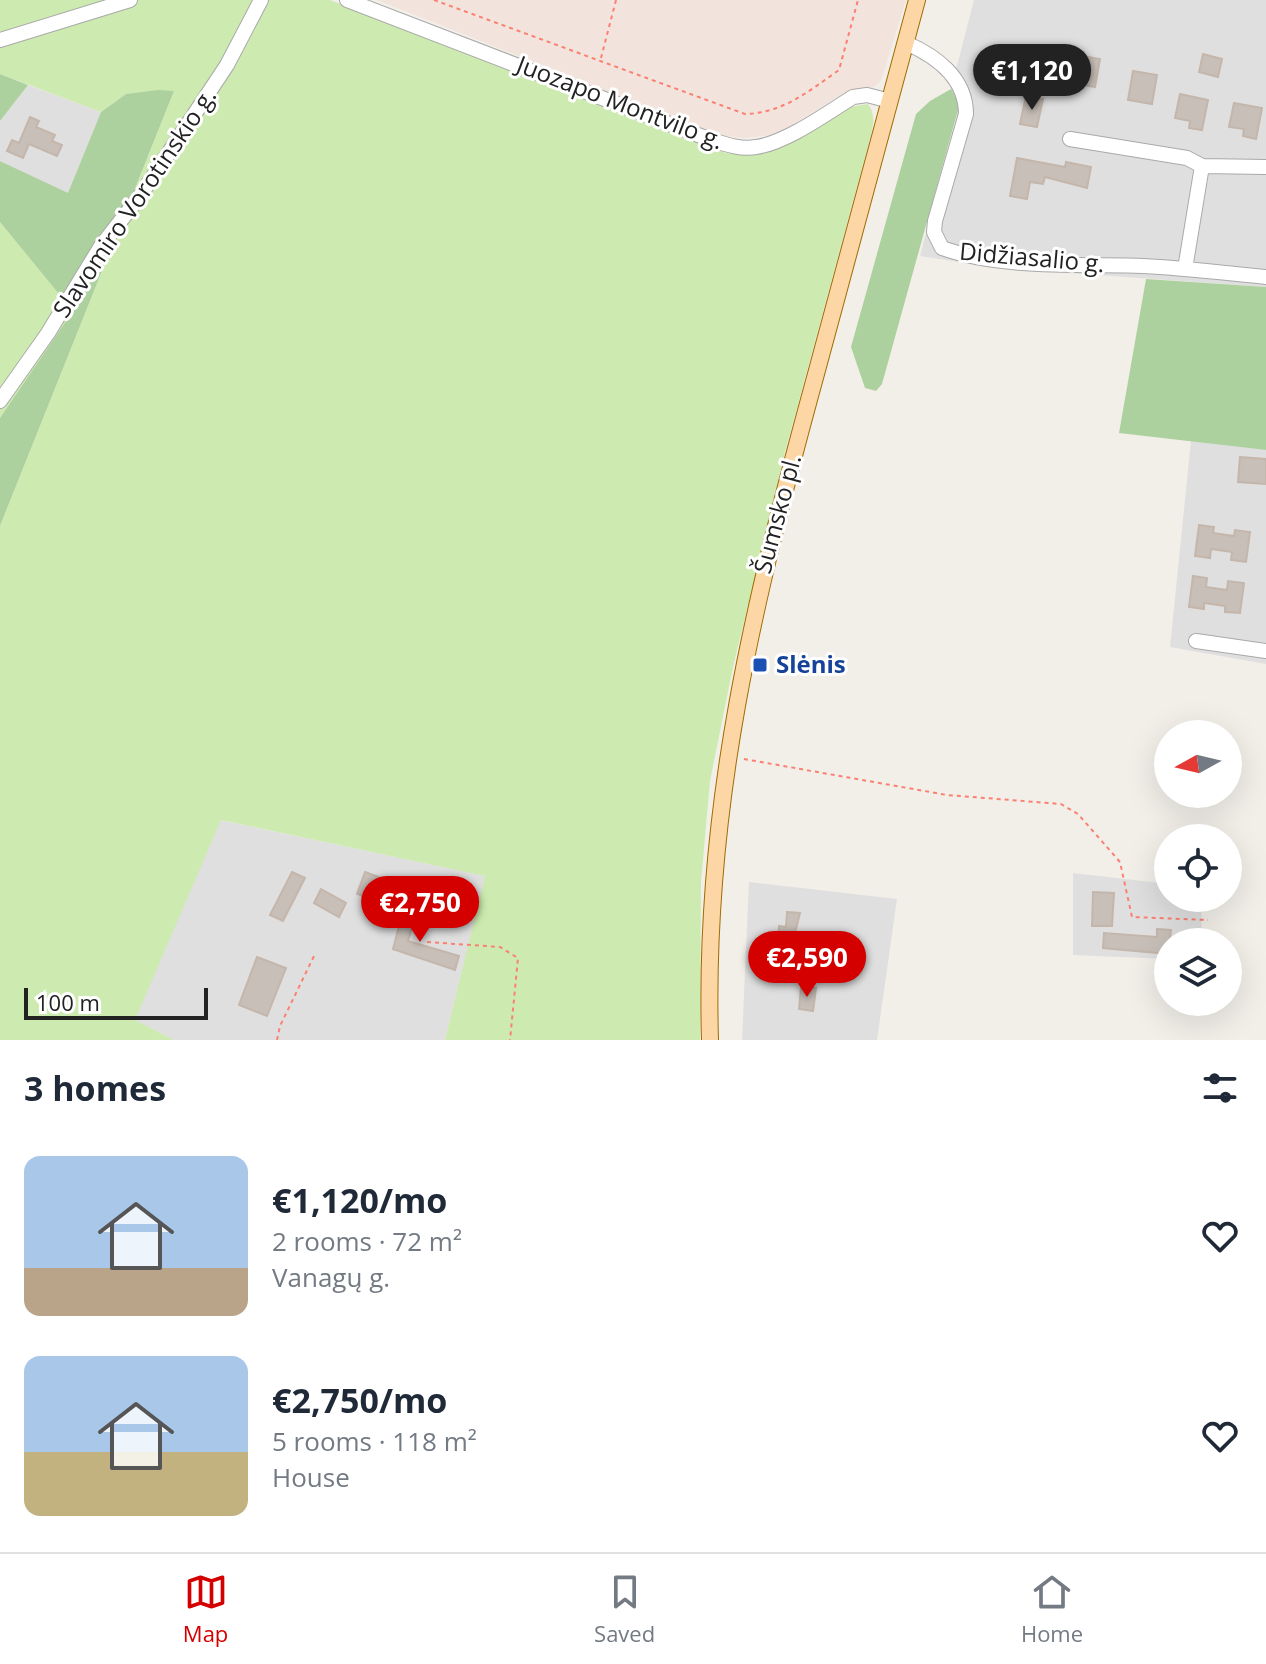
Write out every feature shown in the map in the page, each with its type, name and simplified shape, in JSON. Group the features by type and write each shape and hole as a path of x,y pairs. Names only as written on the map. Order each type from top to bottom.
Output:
{"main road":[{"name":"Šumsko pl.","path":"710,1040 714,884 727,756 747,640 772,535 917,0"}],"street":[{"path":"0,40 130,0"},
{"name":"Slavomiro Vorotinskio g.","path":"0,401 48,333 101,246 140,196 227,65 261,0"},
{"name":"Juozapo Montvilo g.","path":"347,0 734,146 753,148 770,144 853,97 867,95 890,101"},
{"name":"Didžiasalio g.","path":"906,43 922,50 952,75 959,82 966,101 966,114 935,221 934,232 942,248 978,256 1053,265 1185,269 1266,277"},
{"path":"1070,139 1187,158 1202,166 1266,167"},
{"path":"1185,269 1202,166"},
{"path":"1196,641 1266,651"}],"path":[{"path":"434,0 745,114 766,113 790,103 839,70 858,0"},
{"path":"600,59 616,0"},
{"path":"727,756 947,795 1061,804 1078,814 1120,862 1132,917 1208,920"},
{"path":"427,942 500,947 518,958 510,1040"},
{"path":"277,1040 280,1026 314,956"}],"shaded area":[{"path":"377,0 906,0 881,81 874,87 842,94 778,134 744,138 719,135"},
{"path":"974,0 1266,0 1266,287 999,268 920,256 958,110 957,99 951,89"},
{"path":"28,85 101,112 68,194 0,161 0,121"},
{"path":"1191,441 1266,450 1266,664 1170,647"},
{"path":"220,820 486,876 445,1040 174,1040 134,1020"},
{"path":"1073,873 1154,882 1154,912 1201,912 1202,928 1154,928 1154,958 1073,955"},
{"path":"749,882 897,899 877,1040 742,1040"}],"green space":[{"path":"0,0 330,0 726,153 745,154 777,148 806,135 850,107 868,104 873,114 872,130 785,452 733,667 710,781 701,882 700,1040 445,1040 485,876 221,820 135,1020 174,1040 0,1040 0,526 174,91 126,94 101,112 0,74"},
{"path":"0,74 28,85 0,121"},
{"path":"951,89 957,99 958,110 882,384 876,391 865,388 851,347 916,114 930,101"},
{"path":"174,91 0,526 0,418 73,311 0,222 0,161 68,193 101,112 126,94"},
{"path":"0,222 74,311 0,418"},
{"path":"1146,279 1266,287 1266,450 1119,433"}],"building":[{"path":"1048,50 1100,59 1095,87 1077,84 1078,77 1044,71"},
{"path":"1203,54 1222,59 1218,77 1199,72"},
{"path":"1133,71 1157,75 1152,104 1128,100"},
{"path":"1180,94 1208,100 1202,130 1189,128 1190,121 1175,118"},
{"path":"1026,96 1043,99 1037,127 1020,124"},
{"path":"1234,103 1262,108 1256,139 1243,136 1244,129 1229,127"},
{"path":"30,117 39,121 36,127 55,135 52,141 62,145 57,156 29,144 23,158 7,151 12,140 19,143"},
{"path":"1017,158 1065,167 1066,162 1091,167 1087,188 1045,177 1043,184 1030,182 1027,199 1010,196"},
{"path":"1240,457 1266,459 1266,484 1238,482"},
{"path":"1199,525 1214,527 1213,533 1234,536 1235,530 1250,532 1246,562 1231,560 1232,552 1211,549 1210,558 1195,556"},
{"path":"1193,576 1207,578 1206,587 1227,590 1228,581 1244,583 1240,613 1225,612 1225,606 1204,603 1204,609 1189,607"},
{"path":"292,872 305,878 283,921 270,915"},
{"path":"365,872 387,880 379,902 357,894"},
{"path":"321,889 346,903 339,917 314,903"},
{"path":"1093,892 1114,893 1112,926 1092,926"},
{"path":"404,907 417,911 408,941 459,956 455,970 393,949"},
{"path":"787,912 800,913 793,941 778,939 779,926 786,927"},
{"path":"1104,933 1154,937 1154,953 1103,948"},
{"path":"257,957 286,968 267,1016 239,1005"},
{"path":"801,987 816,988 813,1011 799,1009"}],"place":[{"name":"Slėnis","path":"760,665"}]}
